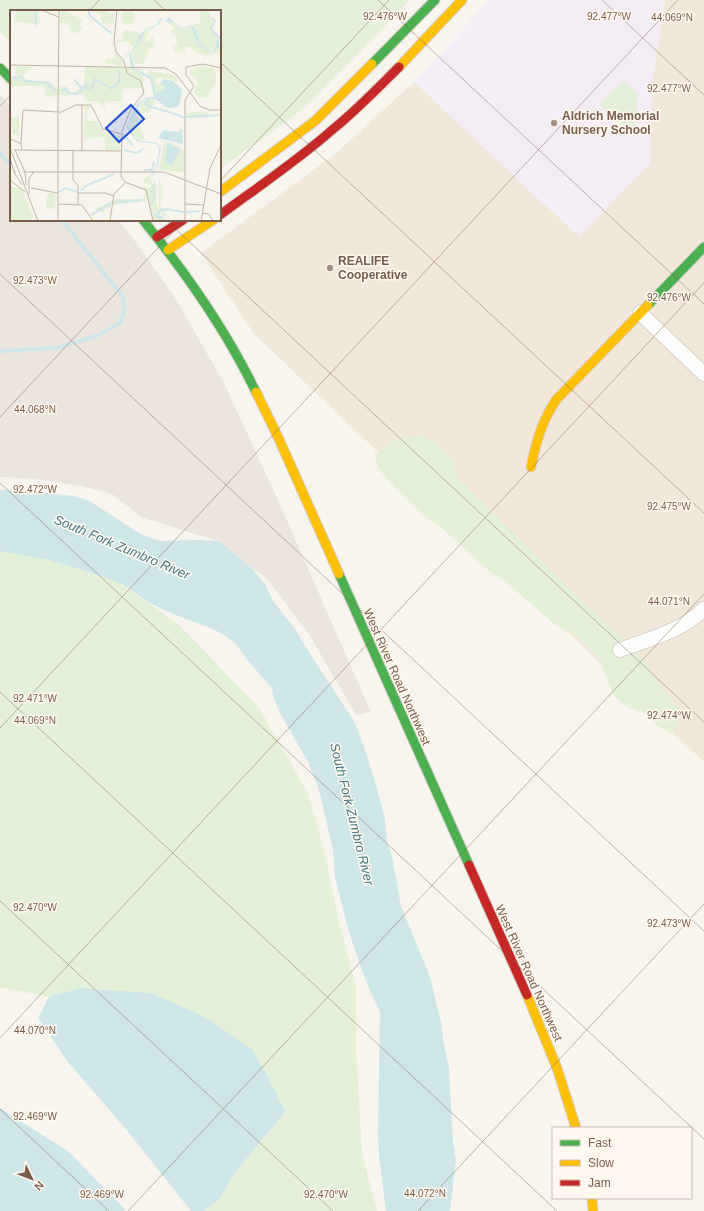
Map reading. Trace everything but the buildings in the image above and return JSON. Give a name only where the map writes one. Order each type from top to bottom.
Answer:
[{"type":"main road","points":[[221,191],[315,121],[435,0]]},
{"type":"main road","points":[[221,214],[315,145],[346,118],[400,66],[462,0]]},
{"type":"main road","points":[[0,68],[10,78]]},
{"type":"main road","name":"West River Road Northwest","points":[[144,221],[168,250],[221,329],[248,375],[278,437],[540,1025],[557,1068],[576,1127]]},
{"type":"main road","points":[[157,237],[181,221]]},
{"type":"main road","points":[[168,250],[212,221]]},
{"type":"main road","points":[[531,467],[538,434],[556,400],[704,247]]},
{"type":"main road","points":[[592,1199],[593,1211]]},
{"type":"street","points":[[640,313],[704,374]]},
{"type":"street","points":[[620,650],[678,628],[704,609]]},
{"type":"shaded area","name":"Aldrich Memorial Nursery School","points":[[490,0],[665,0],[652,82],[650,163],[579,237],[414,82]]},
{"type":"shaded area","points":[[665,0],[704,0],[704,762],[254,334],[201,253],[335,154],[414,82],[580,236],[650,163],[652,82]]},
{"type":"shaded area","points":[[0,95],[10,105],[10,221],[119,221],[132,237],[174,296],[224,383],[277,498],[371,712],[356,715],[310,636],[268,580],[219,541],[143,518],[112,494],[77,485],[34,479],[0,477]]},
{"type":"green space","points":[[0,0],[410,0],[312,101],[221,168],[221,10],[10,10],[10,41],[0,32]]},
{"type":"green space","points":[[624,80],[637,93],[637,132],[632,137],[599,104]]},
{"type":"green space","points":[[423,436],[437,443],[453,460],[457,477],[587,607],[621,636],[645,662],[663,689],[679,709],[679,723],[671,734],[658,726],[645,713],[627,707],[613,695],[599,657],[577,636],[553,623],[509,585],[489,571],[444,530],[425,516],[395,488],[378,468],[375,455],[387,445],[402,438]]},
{"type":"green space","points":[[0,551],[90,562],[178,624],[258,706],[308,793],[324,850],[339,922],[356,986],[356,1046],[362,1154],[377,1211],[204,1211],[219,1200],[234,1174],[285,1112],[274,1088],[252,1049],[80,988],[49,997],[0,987]]},
{"type":"water","name":"South Fork Zumbro River","points":[[0,490],[31,491],[73,496],[88,500],[142,535],[161,541],[219,541],[250,566],[265,584],[273,601],[296,630],[354,721],[364,746],[385,819],[387,842],[392,856],[401,906],[430,977],[441,1022],[449,1068],[453,1142],[456,1160],[450,1211],[386,1211],[379,1156],[378,1133],[380,1012],[371,993],[349,932],[335,877],[333,850],[319,790],[308,762],[281,715],[273,696],[272,688],[247,660],[236,644],[213,629],[151,604],[122,584],[49,560],[0,551]]},
{"type":"water","points":[[80,988],[151,993],[205,1017],[252,1049],[274,1088],[285,1112],[234,1174],[219,1200],[204,1211],[191,1211],[125,1128],[67,1061],[38,1018],[49,997]]},
{"type":"water","points":[[0,1108],[69,1152],[122,1206],[125,1211],[0,1211]]},
{"type":"waterway","points":[[0,153],[10,164]]},
{"type":"waterway","points":[[0,351],[57,348],[99,335],[120,323],[124,312],[123,297],[63,221]]},
{"type":"traffic: fast","points":[[372,64],[435,0]]},
{"type":"traffic: fast","points":[[0,68],[10,78]]},
{"type":"traffic: fast","points":[[144,221],[190,281],[232,346],[256,392]]},
{"type":"traffic: fast","points":[[648,305],[704,247]]},
{"type":"traffic: fast","points":[[339,574],[469,865]]},
{"type":"traffic: slow","points":[[399,67],[462,0]]},
{"type":"traffic: slow","points":[[221,191],[315,121],[372,64]]},
{"type":"traffic: slow","points":[[168,250],[212,221]]},
{"type":"traffic: slow","points":[[531,467],[540,432],[556,400],[648,305]]},
{"type":"traffic: slow","points":[[256,392],[278,437],[339,574]]},
{"type":"traffic: slow","points":[[527,995],[557,1068],[576,1127]]},
{"type":"traffic: slow","points":[[592,1199],[593,1211]]},
{"type":"traffic: jam","points":[[221,214],[291,163],[341,123],[399,67]]},
{"type":"traffic: jam","points":[[157,237],[181,221]]},
{"type":"traffic: jam","points":[[469,865],[527,995]]},
{"type":"place","name":"Aldrich Memorial Nursery School","points":[[554,123]]},
{"type":"place","name":"REALIFE Cooperative","points":[[330,268]]}]
